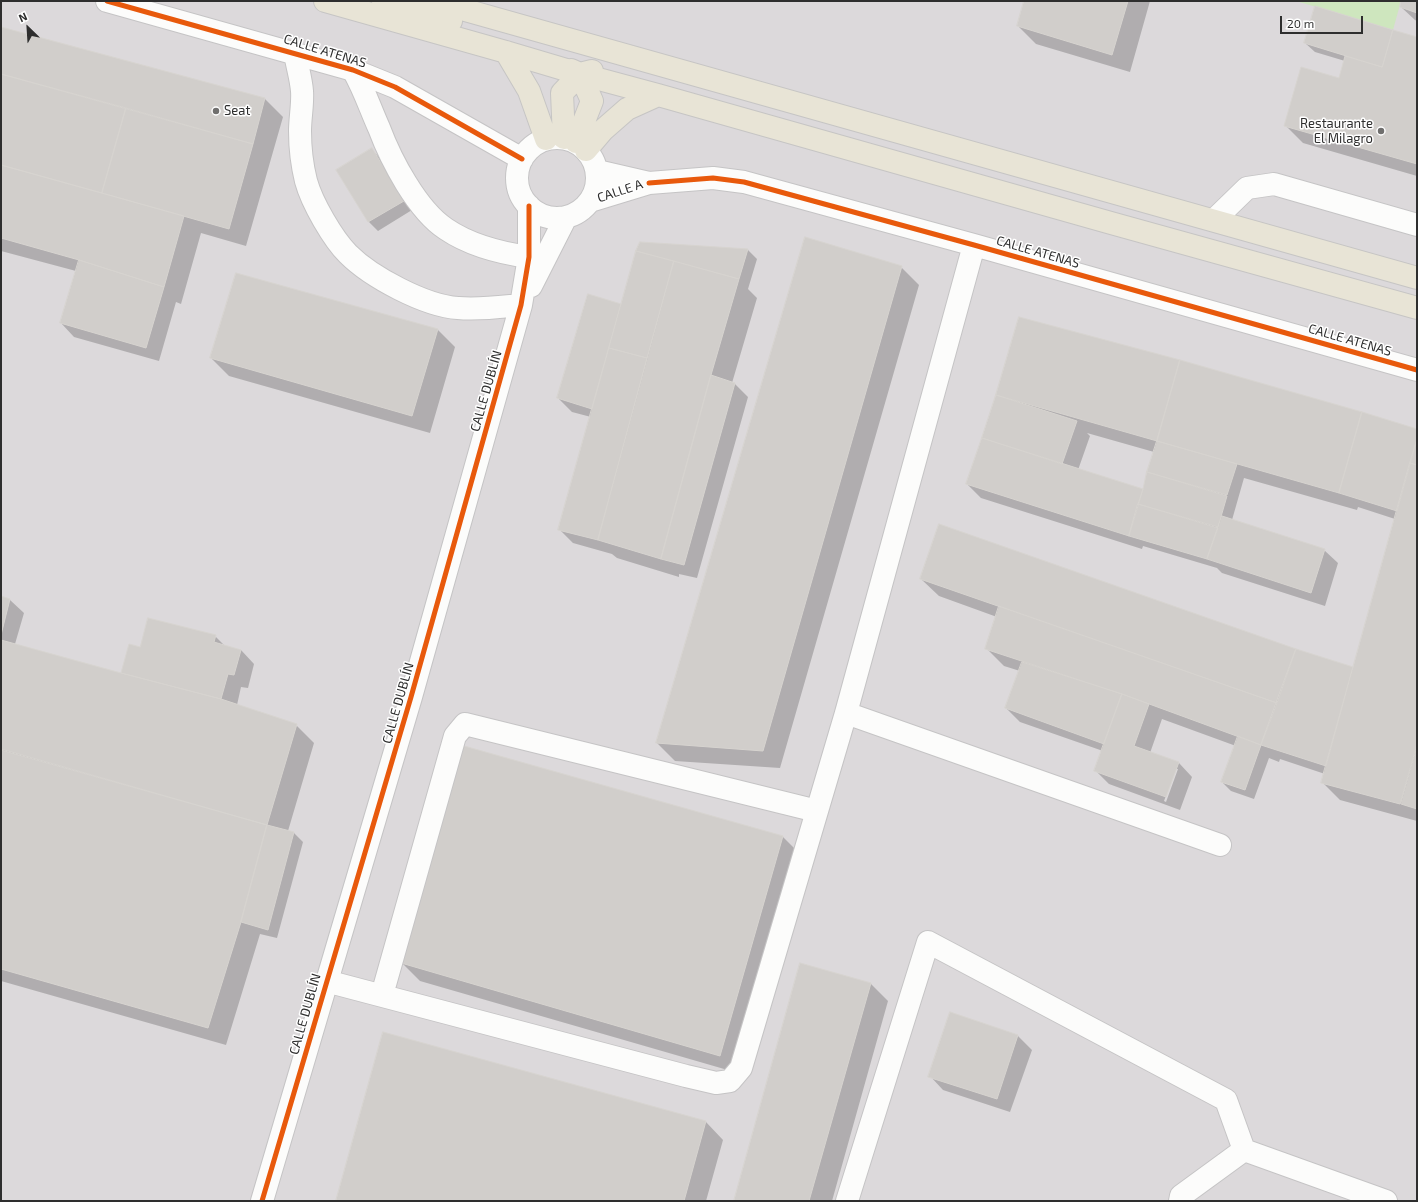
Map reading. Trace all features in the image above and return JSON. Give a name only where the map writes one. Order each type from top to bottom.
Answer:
[{"type":"main road","points":[[325,1],[580,74],[1417,308]]},
{"type":"main road","points":[[383,1],[507,37],[580,74],[592,101],[568,142]]},
{"type":"main road","points":[[432,1],[1417,278]]},
{"type":"main road","points":[[506,52],[529,91],[568,142]]},
{"type":"main road","points":[[580,74],[609,67],[817,124],[975,153]]},
{"type":"main road","points":[[568,142],[603,130],[627,109],[658,95]]},
{"type":"street","name":"CALLE ATENAS","points":[[107,1],[353,70],[395,87],[485,140],[522,159]]},
{"type":"street","points":[[295,53],[303,93],[300,132],[301,152],[307,184],[319,212],[334,239],[349,255],[367,269],[411,295],[435,304],[457,308],[486,308],[521,305]]},
{"type":"street","points":[[353,70],[364,89],[390,155],[425,209],[445,228],[466,240],[490,250],[529,257]]},
{"type":"street","points":[[568,142],[593,159],[597,171],[595,192],[590,201],[579,211],[566,217],[553,217],[540,214],[529,206],[522,196],[518,184],[518,172],[522,159],[528,150],[536,144],[568,142]]},
{"type":"street","name":"CALLE A","points":[[597,171],[649,183]]},
{"type":"street","name":"CALLE ATENAS","points":[[649,183],[713,178],[744,182],[974,245],[1417,370]]},
{"type":"street","name":"CALLE A","points":[[590,201],[649,183]]},
{"type":"street","points":[[1214,220],[1247,188],[1274,184],[1417,225]]},
{"type":"street","name":"CALLE DUBLÍN","points":[[262,1201],[411,697],[521,305],[529,257],[529,206]]},
{"type":"street","name":"CALLE DUBLÍN","points":[[521,305],[566,217]]},
{"type":"street","points":[[326,981],[693,1078],[716,1083],[730,1081],[741,1068],[846,713],[974,245]]},
{"type":"street","points":[[846,713],[1220,845]]},
{"type":"street","points":[[382,995],[454,736],[465,724],[817,811]]},
{"type":"street","points":[[847,1201],[928,942],[1226,1100],[1244,1150]]},
{"type":"street","points":[[1180,1201],[1181,1196],[1244,1150]]},
{"type":"street","points":[[1244,1150],[1386,1201]]},
{"type":"shaded area","points":[[1,1],[1417,1],[1417,1201],[1,1201]]},
{"type":"green space","points":[[1296,1],[1401,1],[1393,30]]},
{"type":"building","points":[[1024,1],[1128,1],[1112,55],[1017,26]]},
{"type":"building","points":[[1401,1],[1417,1],[1417,13],[1400,7]]},
{"type":"building","points":[[1315,6],[1393,30],[1382,67],[1304,43]]},
{"type":"building","points":[[1,27],[265,98],[253,144],[1,74]]},
{"type":"building","points":[[1393,30],[1417,37],[1417,164],[1284,126],[1301,67],[1339,78],[1345,56],[1382,67]]},
{"type":"building","points":[[1,74],[126,108],[102,193],[1,165]]},
{"type":"building","points":[[126,108],[253,144],[229,229],[102,193]]},
{"type":"building","points":[[372,148],[404,201],[368,222],[336,170]]},
{"type":"building","points":[[1,165],[184,216],[164,287],[79,260],[1,238]]},
{"type":"building","points":[[805,237],[902,266],[763,751],[656,743]]},
{"type":"building","points":[[640,242],[748,249],[739,279],[636,251]]},
{"type":"building","points":[[636,251],[674,261],[647,358],[609,348]]},
{"type":"building","points":[[79,260],[164,287],[146,348],[60,323]]},
{"type":"building","points":[[674,261],[739,279],[711,375],[661,559],[598,540]]},
{"type":"building","points":[[236,273],[438,329],[412,416],[210,358]]},
{"type":"building","points":[[588,294],[621,304],[592,409],[557,398]]},
{"type":"building","points":[[1019,317],[1180,360],[1157,441],[996,395]]},
{"type":"building","points":[[609,348],[647,358],[598,540],[558,530]]},
{"type":"building","points":[[1180,360],[1362,412],[1339,493],[1157,441]]},
{"type":"building","points":[[711,375],[735,383],[684,565],[661,559]]},
{"type":"building","points":[[996,395],[1077,421],[1062,464],[982,438]]},
{"type":"building","points":[[1362,412],[1417,429],[1417,439],[1397,511],[1339,493]]},
{"type":"building","points":[[982,438],[1143,489],[1129,536],[966,484]]},
{"type":"building","points":[[1417,439],[1417,465],[1410,463]]},
{"type":"building","points":[[1157,441],[1237,464],[1227,495],[1147,472]]},
{"type":"building","points":[[1410,463],[1417,465],[1417,744],[1400,804],[1321,783]]},
{"type":"building","points":[[1147,472],[1227,496],[1218,527],[1138,504]]},
{"type":"building","points":[[1138,504],[1218,528],[1207,559],[1129,536]]},
{"type":"building","points":[[1222,516],[1325,549],[1311,593],[1207,559]]},
{"type":"building","points":[[939,524],[1296,649],[1277,703],[920,579]]},
{"type":"building","points":[[1,596],[10,599],[1,635]]},
{"type":"building","points":[[999,606],[1277,703],[1261,745],[1122,694],[985,649]]},
{"type":"building","points":[[148,618],[216,635],[214,642],[241,650],[234,675],[228,674],[221,699],[121,673],[129,644],[140,647]]},
{"type":"building","points":[[1,640],[221,699],[297,724],[267,825],[1,750]]},
{"type":"building","points":[[1296,649],[1353,667],[1326,766],[1261,745]]},
{"type":"building","points":[[1022,662],[1122,694],[1104,744],[1005,708]]},
{"type":"building","points":[[1122,694],[1149,704],[1134,746],[1179,762],[1166,797],[1094,771]]},
{"type":"building","points":[[1238,736],[1261,745],[1245,790],[1221,782]]},
{"type":"building","points":[[464,746],[783,836],[720,1056],[401,963]]},
{"type":"building","points":[[1417,747],[1417,809],[1401,804]]},
{"type":"building","points":[[1,749],[267,825],[241,922],[208,1028],[1,969]]},
{"type":"building","points":[[267,825],[294,832],[268,930],[241,922]]},
{"type":"building","points":[[800,963],[871,983],[809,1201],[734,1201]]},
{"type":"building","points":[[950,1012],[1018,1035],[997,1099],[928,1077]]},
{"type":"building","points":[[383,1032],[706,1121],[684,1201],[336,1201]]},
{"type":"cycle path","points":[[107,1],[353,70],[395,87],[522,159]]},
{"type":"cycle path","points":[[649,183],[713,178],[744,182],[974,245],[1417,370]]},
{"type":"cycle path","points":[[262,1201],[411,697],[521,305],[529,257],[529,206]]},
{"type":"place","name":"Seat","points":[[216,111]]},
{"type":"place","name":"Restaurante El Milagro","points":[[1381,131]]}]
